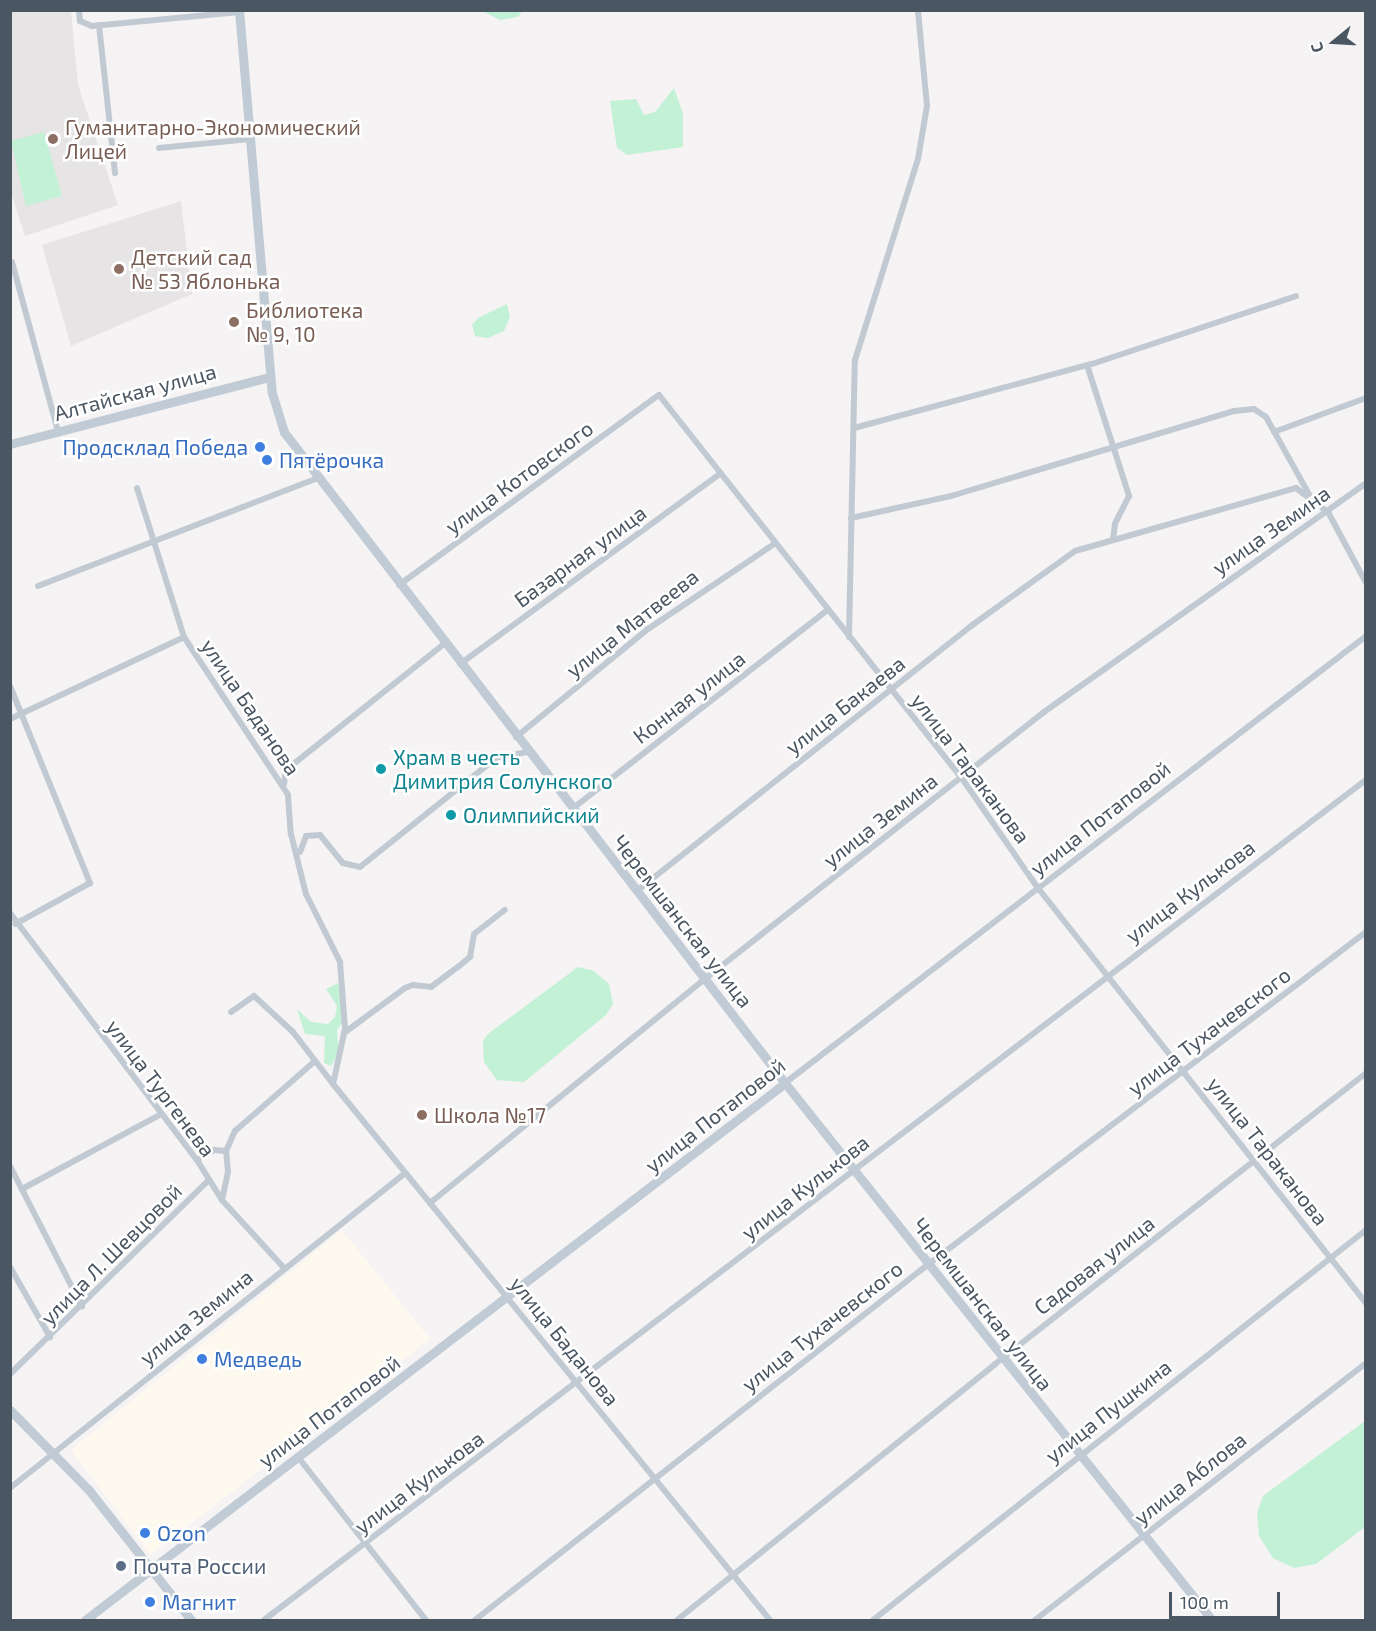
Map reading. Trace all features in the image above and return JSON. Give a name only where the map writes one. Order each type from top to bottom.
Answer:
[{"type":"main road","name":"Черемшанская улица","points":[[239,11],[270,377],[279,423],[318,478],[527,752],[638,890],[785,1083],[1002,1358],[1212,1620]]},
{"type":"main road","name":"Алтайская улица","points":[[10,444],[270,377]]},
{"type":"main road","name":"улица Потаповой","points":[[85,1620],[785,1083]]},
{"type":"main road","points":[[10,1410],[56,1453],[191,1620]]},
{"type":"street","points":[[79,10],[80,21],[85,25],[239,11]]},
{"type":"street","points":[[849,637],[855,360],[918,159],[927,106],[918,10]]},
{"type":"street","points":[[99,25],[115,172]]},
{"type":"street","points":[[159,148],[250,139]]},
{"type":"street","points":[[12,262],[58,431]]},
{"type":"street","points":[[854,428],[1087,365],[1296,296]]},
{"type":"street","points":[[1087,365],[1129,496],[1115,524],[1113,540],[1296,488],[1328,512],[1365,583]]},
{"type":"street","name":"улица Тараканова","points":[[659,395],[826,610],[961,777],[1038,888],[1109,973],[1365,1303]]},
{"type":"street","name":"улица Котовского","points":[[399,585],[659,395]]},
{"type":"street","points":[[1274,432],[1365,399]]},
{"type":"street","points":[[851,518],[951,496],[1234,411],[1254,409],[1266,417],[1312,499]]},
{"type":"street","name":"Базарная улица","points":[[460,664],[720,474]]},
{"type":"street","points":[[38,586],[153,539],[318,478]]},
{"type":"street","name":"улица Земина","points":[[430,1203],[706,978],[961,777],[1138,643],[1328,512],[1365,483]]},
{"type":"street","name":"улица Баданова","points":[[137,488],[184,637],[284,784],[291,834],[300,862],[306,894],[340,963],[345,997],[344,1033],[333,1084]]},
{"type":"street","name":"улица Бакаева","points":[[638,890],[891,689],[1075,551],[1113,540]]},
{"type":"street","name":"улица Матвеева","points":[[516,736],[648,629],[774,543]]},
{"type":"street","name":"Конная улица","points":[[572,809],[826,610]]},
{"type":"street","name":"улица Потаповой","points":[[785,1083],[1365,636]]},
{"type":"street","points":[[10,719],[184,637]]},
{"type":"street","points":[[284,784],[286,770],[444,644]]},
{"type":"street","points":[[10,686],[90,883],[15,924]]},
{"type":"street","points":[[300,862],[303,840],[306,836],[320,835],[343,863],[360,867],[496,758],[527,752]]},
{"type":"street","name":"улица Кулькова","points":[[264,1620],[577,1384],[1109,973],[1365,780]]},
{"type":"street","points":[[344,1033],[405,988],[413,985],[431,987],[458,967],[470,957],[474,933],[505,910]]},
{"type":"street","name":"улица Тургенева","points":[[10,913],[15,924],[197,1160],[208,1181],[222,1200],[284,1268]]},
{"type":"street","name":"улица Тухачевского","points":[[475,1620],[655,1476],[929,1264],[1365,932]]},
{"type":"street","name":"улица Баданова","points":[[231,1012],[254,996],[280,1018],[404,1174],[655,1476],[770,1620]]},
{"type":"street","points":[[222,1200],[228,1172],[226,1151],[235,1131],[315,1061]]},
{"type":"street","name":"Садовая улица","points":[[677,1620],[1002,1358],[1365,1073]]},
{"type":"street","points":[[22,1189],[161,1114]]},
{"type":"street","points":[[197,1160],[214,1150],[226,1151]]},
{"type":"street","points":[[10,1166],[82,1307]]},
{"type":"street","name":"улица Земина","points":[[10,1488],[404,1174]]},
{"type":"street","name":"улица Л. Шевцовой","points":[[10,1374],[82,1307],[208,1181]]},
{"type":"street","name":"улица Пушкина","points":[[873,1620],[1365,1230]]},
{"type":"street","points":[[10,1268],[50,1337]]},
{"type":"street","name":"улица Аблова","points":[[1035,1620],[1365,1362]]},
{"type":"street","points":[[298,1457],[426,1620]]},
{"type":"shaded area","name":"Гуманитарно-Экономический Лицей","points":[[10,11],[71,11],[78,85],[118,205],[25,236],[11,193]]},
{"type":"shaded area","name":"Детский сад № 53 Яблонька","points":[[181,201],[192,294],[71,346],[42,245]]},
{"type":"shaded area","points":[[342,1230],[430,1339],[150,1555],[71,1450]]},
{"type":"green space","points":[[522,10],[518,17],[500,20],[482,11]]},
{"type":"green space","points":[[674,88],[683,113],[683,147],[627,155],[617,148],[610,101],[636,99],[644,115],[655,112]]},
{"type":"green space","points":[[44,132],[62,196],[26,206],[11,141]]},
{"type":"green space","points":[[507,304],[510,317],[504,331],[488,338],[475,336],[472,325],[478,318]]},
{"type":"green space","points":[[578,967],[594,971],[609,984],[613,1004],[606,1015],[524,1082],[497,1080],[484,1062],[483,1041],[488,1034]]},
{"type":"green space","points":[[338,983],[343,994],[342,1023],[337,1030],[339,1052],[331,1066],[324,1063],[325,1036],[305,1034],[297,1009],[311,1022],[328,1024],[335,1017],[337,1006],[326,989]]},
{"type":"green space","points":[[1365,1421],[1365,1527],[1316,1564],[1294,1568],[1273,1558],[1259,1536],[1257,1513],[1263,1496]]},
{"type":"place","name":"Гуманитарно-Экономический Лицей","points":[[53,139]]},
{"type":"place","name":"Детский сад № 53 Яблонька","points":[[119,269]]},
{"type":"place","name":"Библиотека № 9, 10","points":[[234,322]]},
{"type":"place","name":"Продсклад Победа","points":[[260,447]]},
{"type":"place","name":"Пятёрочка","points":[[267,460]]},
{"type":"place","name":"Храм в честь Димитрия Солунского","points":[[381,769]]},
{"type":"place","name":"Олимпийский","points":[[451,815]]},
{"type":"place","name":"Школа №17","points":[[422,1115]]},
{"type":"place","name":"Медведь","points":[[202,1359]]},
{"type":"place","name":"Ozon","points":[[145,1533]]},
{"type":"place","name":"Почта России","points":[[121,1566]]},
{"type":"place","name":"Магнит","points":[[150,1602]]}]
